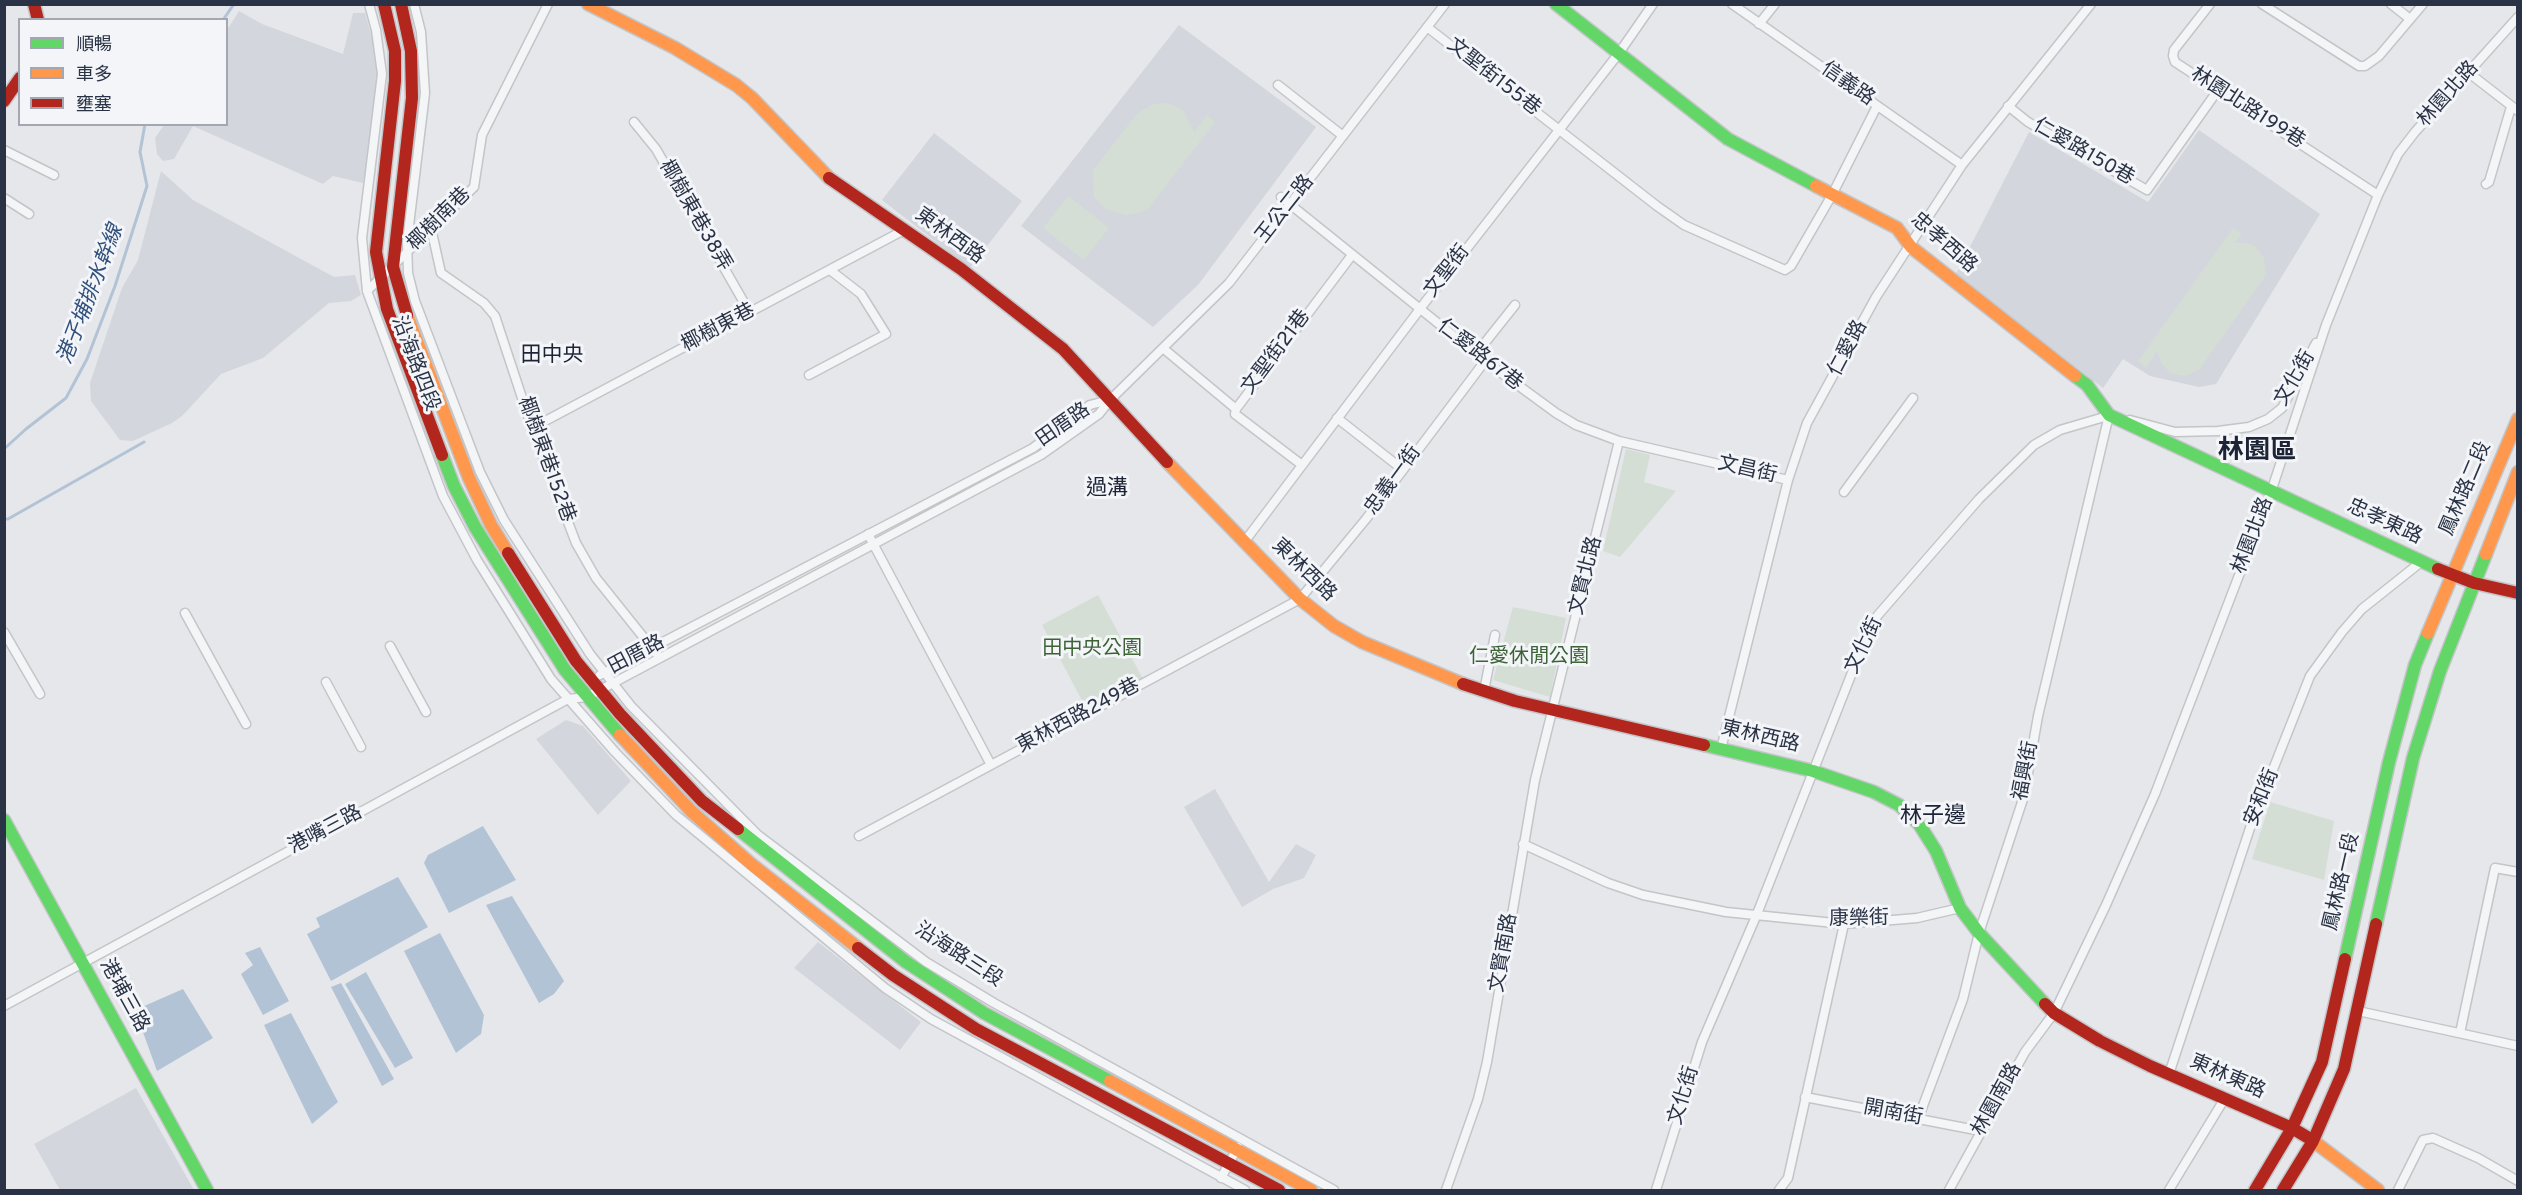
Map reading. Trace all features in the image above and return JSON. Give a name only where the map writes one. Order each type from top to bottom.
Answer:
[{"type":"main road","name":"沿海路四段","points":[[384,4],[395,51],[395,81],[376,252],[387,309],[454,486],[475,527],[565,669],[583,692]]},
{"type":"main road","name":"沿海路四段","points":[[401,4],[411,51],[412,98],[393,267],[434,387],[469,478],[491,525],[576,661],[600,690]]},
{"type":"main road","name":"東林西路","points":[[588,4],[675,48],[736,85],[760,106],[830,179],[906,229],[1063,349],[1300,599],[1334,626],[1362,642],[1441,676],[1484,690],[1554,712],[1813,771],[1874,792],[1899,805],[1919,824],[1936,851],[1960,908],[2054,1013]]},
{"type":"main road","name":"忠孝西路","points":[[1556,4],[1728,139],[1896,228],[1911,247],[2087,385],[2109,415],[2271,492]]},
{"type":"main road","points":[[4,101],[18,81]]},
{"type":"main road","points":[[374,149],[387,152]]},
{"type":"main road","name":"鳳林路二段","points":[[2453,574],[2517,419]]},
{"type":"main road","name":"鳳林路二段","points":[[2474,583],[2517,472]]},
{"type":"main road","name":"忠孝東路","points":[[2271,492],[2421,562],[2474,583],[2517,593]]},
{"type":"main road","name":"鳳林路一段","points":[[2255,1191],[2292,1128],[2322,1062],[2401,712],[2415,665],[2453,574]]},
{"type":"main road","points":[[2283,1191],[2313,1141],[2344,1069],[2413,758],[2440,671],[2474,583]]},
{"type":"main road","name":"沿海路三段","points":[[600,690],[702,801],[920,964],[973,998],[1239,1145],[1311,1191]]},
{"type":"main road","points":[[583,692],[692,812],[747,868],[797,899],[907,985],[976,1029],[1279,1191]]},
{"type":"main road","name":"港埔三路","points":[[4,820],[207,1191]]},
{"type":"main road","points":[[788,909],[797,899]]},
{"type":"main road","name":"東林東路","points":[[2054,1013],[2100,1041],[2292,1128],[2313,1141],[2378,1191]]},
{"type":"main road","points":[[970,1041],[976,1029]]},
{"type":"street","name":"沿海路四段","points":[[369,4],[376,30],[382,74],[362,238],[367,291],[429,459],[458,527],[551,679],[568,699]]},
{"type":"street","name":"沿海路四段","points":[[414,4],[421,32],[425,93],[407,253],[408,273],[415,301],[480,472],[504,520],[604,673],[613,683]]},
{"type":"street","name":"椰樹南巷","points":[[367,291],[474,187],[482,135],[548,4]]},
{"type":"street","name":"王公二路","points":[[1110,400],[1229,283],[1445,4]]},
{"type":"street","name":"文聖街","points":[[1245,541],[1420,309],[1619,53],[1653,4]]},
{"type":"street","name":"信義路","points":[[1732,4],[1962,165]]},
{"type":"street","points":[[1759,24],[1775,4]]},
{"type":"street","name":"仁愛路","points":[[1721,749],[1788,480],[1807,423],[1876,297],[1911,247],[1962,165],[2091,4]]},
{"type":"street","name":"林園北路199巷","points":[[2210,4],[2173,56],[2175,62],[2378,195]]},
{"type":"street","points":[[2262,4],[2359,66],[2365,66],[2379,56],[2423,4]]},
{"type":"street","points":[[2391,4],[2410,20]]},
{"type":"street","name":"林園北路","points":[[2054,1013],[2155,795],[2271,492],[2326,325],[2378,195],[2398,154],[2415,132],[2517,17]]},
{"type":"street","name":"文聖街155巷","points":[[1427,27],[1684,225],[1785,270],[1791,266],[1832,195]]},
{"type":"street","points":[[2469,73],[2514,109],[2489,182],[2486,184]]},
{"type":"street","points":[[1278,85],[1342,136]]},
{"type":"street","name":"仁愛路150巷","points":[[2008,106],[2038,128],[2148,189],[2218,90]]},
{"type":"street","points":[[1832,195],[1877,106]]},
{"type":"street","name":"椰樹東巷38弄","points":[[634,122],[656,149],[750,313]]},
{"type":"street","points":[[4,150],[54,175]]},
{"type":"street","name":"仁愛路67巷","points":[[1281,197],[1476,354],[1556,414],[1576,425],[1620,441],[1705,462]]},
{"type":"street","points":[[4,198],[29,214]]},
{"type":"street","name":"椰樹東巷152巷","points":[[431,228],[441,273],[484,303],[495,316],[532,428],[576,543],[596,578],[660,658]]},
{"type":"street","name":"椰樹東巷","points":[[532,428],[906,229]]},
{"type":"street","name":"文聖街21巷","points":[[1302,465],[1234,414],[1352,255]]},
{"type":"street","points":[[809,375],[886,334],[861,294],[830,270]]},
{"type":"street","points":[[1476,354],[1515,305]]},
{"type":"street","name":"文化街","points":[[1656,1191],[1701,1042],[1757,914],[1868,632],[1878,615],[1979,499],[2034,445],[2060,430],[2109,415],[2175,432],[2218,431],[2249,427],[2268,419],[2282,408],[2326,325]]},
{"type":"street","points":[[1164,349],[1236,409]]},
{"type":"street","name":"忠義一街","points":[[1300,599],[1366,519],[1485,361]]},
{"type":"street","points":[[1844,492],[1913,398]]},
{"type":"street","name":"田厝路","points":[[583,692],[592,680],[604,673],[1033,448],[1090,405],[1110,400]]},
{"type":"street","name":"田厝路","points":[[568,699],[583,692],[600,690],[1041,455],[1099,414],[1110,400]]},
{"type":"street","name":"福興街","points":[[1918,1119],[1963,999],[1980,933],[2024,796],[2038,716],[2109,415]]},
{"type":"street","points":[[1337,418],[1402,469]]},
{"type":"street","name":"文賢北路","points":[[1554,712],[1620,441]]},
{"type":"street","name":"文昌街","points":[[1705,462],[1788,480]]},
{"type":"street","points":[[2503,506],[2517,499]]},
{"type":"street","points":[[868,534],[990,763]]},
{"type":"street","name":"安和街","points":[[2169,1074],[2251,825],[2310,676],[2362,609],[2421,562]]},
{"type":"street","name":"東林西路249巷","points":[[859,836],[990,763],[1300,599]]},
{"type":"street","points":[[185,613],[246,724]]},
{"type":"street","points":[[4,632],[40,694]]},
{"type":"street","points":[[1484,690],[1495,635]]},
{"type":"street","points":[[390,646],[426,712]]},
{"type":"street","points":[[327,682],[361,747]]},
{"type":"street","name":"沿海路三段","points":[[613,683],[631,706],[758,835],[920,964]]},
{"type":"street","points":[[568,699],[676,815],[747,868],[788,909],[898,997],[970,1041],[1245,1191]]},
{"type":"street","name":"港嘴三路","points":[[4,1006],[568,699]]},
{"type":"street","name":"文賢南路","points":[[1446,1191],[1478,1099],[1487,1062],[1535,780],[1554,712]]},
{"type":"street","name":"康樂街","points":[[1523,844],[1608,883],[1643,895],[1726,912],[1844,924],[1917,918],[1960,908]]},
{"type":"street","points":[[2460,1033],[2495,868],[2517,872]]},
{"type":"street","points":[[1779,1191],[1788,1178],[1844,924]]},
{"type":"street","points":[[898,997],[920,964]]},
{"type":"street","points":[[2358,1011],[2517,1046]]},
{"type":"street","name":"林園南路","points":[[1949,1191],[2025,1052],[2054,1013]]},
{"type":"street","name":"開南街","points":[[1805,1097],[1981,1131]]},
{"type":"street","points":[[2169,1191],[2225,1098]]},
{"type":"street","points":[[2398,1191],[2423,1140],[2433,1138],[2478,1158],[2517,1181]]},
{"type":"street","points":[[1221,1178],[1239,1145]]},
{"type":"street","name":"沿海路三段","points":[[1239,1145],[1334,1191]]},
{"type":"shaded area","points":[[239,11],[262,24],[343,54],[353,13],[365,13],[378,59],[375,121],[363,183],[333,176],[323,184],[193,126],[228,126],[228,28]]},
{"type":"shaded area","points":[[1179,25],[1316,127],[1198,285],[1153,327],[1021,226]]},
{"type":"shaded area","points":[[163,126],[193,126],[174,159],[163,161],[157,154],[155,138]]},
{"type":"shaded area","points":[[2199,130],[2320,214],[2216,384],[2199,387],[2150,376],[2123,359],[2103,388],[1956,274],[2029,132],[2148,202]]},
{"type":"shaded area","points":[[934,133],[1022,201],[970,268],[882,200]]},
{"type":"shaded area","points":[[161,171],[193,200],[334,277],[355,275],[361,295],[351,301],[329,303],[263,358],[221,374],[182,416],[172,423],[133,441],[120,440],[91,401],[90,383],[122,288],[138,260]]},
{"type":"shaded area","points":[[566,720],[583,726],[631,781],[598,815],[536,739]]},
{"type":"shaded area","points":[[1215,789],[1269,882],[1296,844],[1316,855],[1304,878],[1273,889],[1242,907],[1184,807]]},
{"type":"shaded area","points":[[818,942],[921,1022],[900,1050],[794,968]]},
{"type":"shaded area","points":[[136,1088],[194,1190],[60,1190],[34,1144]]},
{"type":"green space","points":[[1168,103],[1183,110],[1194,132],[1207,115],[1215,122],[1149,208],[1126,215],[1105,209],[1094,197],[1093,170],[1137,114],[1153,104]]},
{"type":"green space","points":[[1068,196],[1109,228],[1084,260],[1043,228]]},
{"type":"green space","points":[[2233,228],[2242,234],[2235,243],[2255,246],[2264,258],[2266,275],[2199,370],[2185,376],[2170,373],[2162,364],[2157,351],[2146,368],[2138,361]]},
{"type":"green space","points":[[1626,449],[1650,455],[1644,482],[1676,491],[1620,557],[1603,551]]},
{"type":"green space","name":"田中央公園","points":[[1098,595],[1143,679],[1086,708],[1042,625]]},
{"type":"green space","name":"仁愛休閒公園","points":[[1513,607],[1566,618],[1550,697],[1493,680]]},
{"type":"green space","points":[[2270,802],[2334,821],[2324,880],[2252,859]]},
{"type":"water","points":[[483,826],[516,880],[449,913],[424,863],[428,855]]},
{"type":"water","points":[[398,877],[428,927],[331,981],[307,934],[320,927],[316,918]]},
{"type":"water","points":[[512,896],[564,981],[554,994],[539,1003],[486,905]]},
{"type":"water","points":[[440,933],[484,1015],[481,1034],[456,1053],[404,951]]},
{"type":"water","points":[[260,947],[289,1001],[263,1015],[241,974],[253,965],[245,953]]},
{"type":"water","points":[[366,972],[413,1058],[395,1068],[345,984]]},
{"type":"water","points":[[341,983],[394,1079],[382,1086],[331,987]]},
{"type":"water","points":[[183,989],[213,1038],[157,1071],[135,1010]]},
{"type":"water","points":[[291,1013],[338,1102],[312,1124],[264,1025]]},
{"type":"waterway","name":"港子埔排水幹線","points":[[224,18],[234,4]]},
{"type":"waterway","name":"港子埔排水幹線","points":[[4,449],[66,398],[87,359],[115,286],[147,186],[140,152],[145,126]]},
{"type":"waterway","points":[[4,519],[8,519],[144,442]]},
{"type":"traffic: fast","points":[[1556,4],[1728,139],[1816,186]]},
{"type":"traffic: fast","points":[[2075,376],[2087,385],[2109,415],[2438,569]]},
{"type":"traffic: fast","points":[[442,455],[454,486],[475,527],[565,670],[620,735]]},
{"type":"traffic: fast","points":[[2376,924],[2413,758],[2440,671],[2486,554]]},
{"type":"traffic: fast","points":[[2345,959],[2389,762],[2415,665],[2428,633]]},
{"type":"traffic: fast","points":[[1704,745],[1813,771],[1874,792],[1899,805],[1919,824],[1936,851],[1960,908],[1979,933],[2045,1004]]},
{"type":"traffic: fast","points":[[4,820],[207,1190]]},
{"type":"traffic: fast","points":[[738,829],[906,962],[984,1013],[1110,1081]]},
{"type":"traffic: slow","points":[[588,4],[675,48],[736,85],[752,98],[829,178]]},
{"type":"traffic: slow","points":[[1816,186],[1897,228],[1911,247],[2075,376]]},
{"type":"traffic: slow","points":[[407,315],[469,478],[491,525],[508,553]]},
{"type":"traffic: slow","points":[[2428,633],[2518,419]]},
{"type":"traffic: slow","points":[[1167,462],[1300,599],[1334,626],[1362,642],[1463,684]]},
{"type":"traffic: slow","points":[[2486,554],[2518,472]]},
{"type":"traffic: slow","points":[[620,735],[692,812],[751,864],[858,948]]},
{"type":"traffic: slow","points":[[1110,1081],[1311,1190]]},
{"type":"traffic: slow","points":[[2312,1140],[2378,1190]]},
{"type":"traffic: jam","points":[[34,4],[38,18]]},
{"type":"traffic: jam","points":[[384,4],[395,51],[395,81],[376,252],[387,309],[442,455]]},
{"type":"traffic: jam","points":[[401,4],[411,51],[412,98],[393,267],[407,315]]},
{"type":"traffic: jam","points":[[4,101],[18,81]]},
{"type":"traffic: jam","points":[[829,178],[961,269],[1063,349],[1167,462]]},
{"type":"traffic: jam","points":[[508,553],[576,661],[620,714],[702,801],[738,829]]},
{"type":"traffic: jam","points":[[2438,569],[2474,583],[2518,593]]},
{"type":"traffic: jam","points":[[1463,684],[1515,701],[1704,745]]},
{"type":"traffic: jam","points":[[2283,1190],[2313,1141],[2344,1069],[2376,924]]},
{"type":"traffic: jam","points":[[858,948],[893,975],[976,1029],[1279,1190]]},
{"type":"traffic: jam","points":[[2255,1190],[2292,1128],[2322,1062],[2345,959]]},
{"type":"traffic: jam","points":[[2045,1004],[2054,1013],[2100,1041],[2150,1066],[2292,1128],[2312,1140]]},
{"type":"district","name":"田中央","points":[[552,357]]},
{"type":"district","name":"林園區","points":[[2257,453]]},
{"type":"district","name":"過溝","points":[[1107,490]]},
{"type":"district","name":"林子邊","points":[[1933,818]]}]
